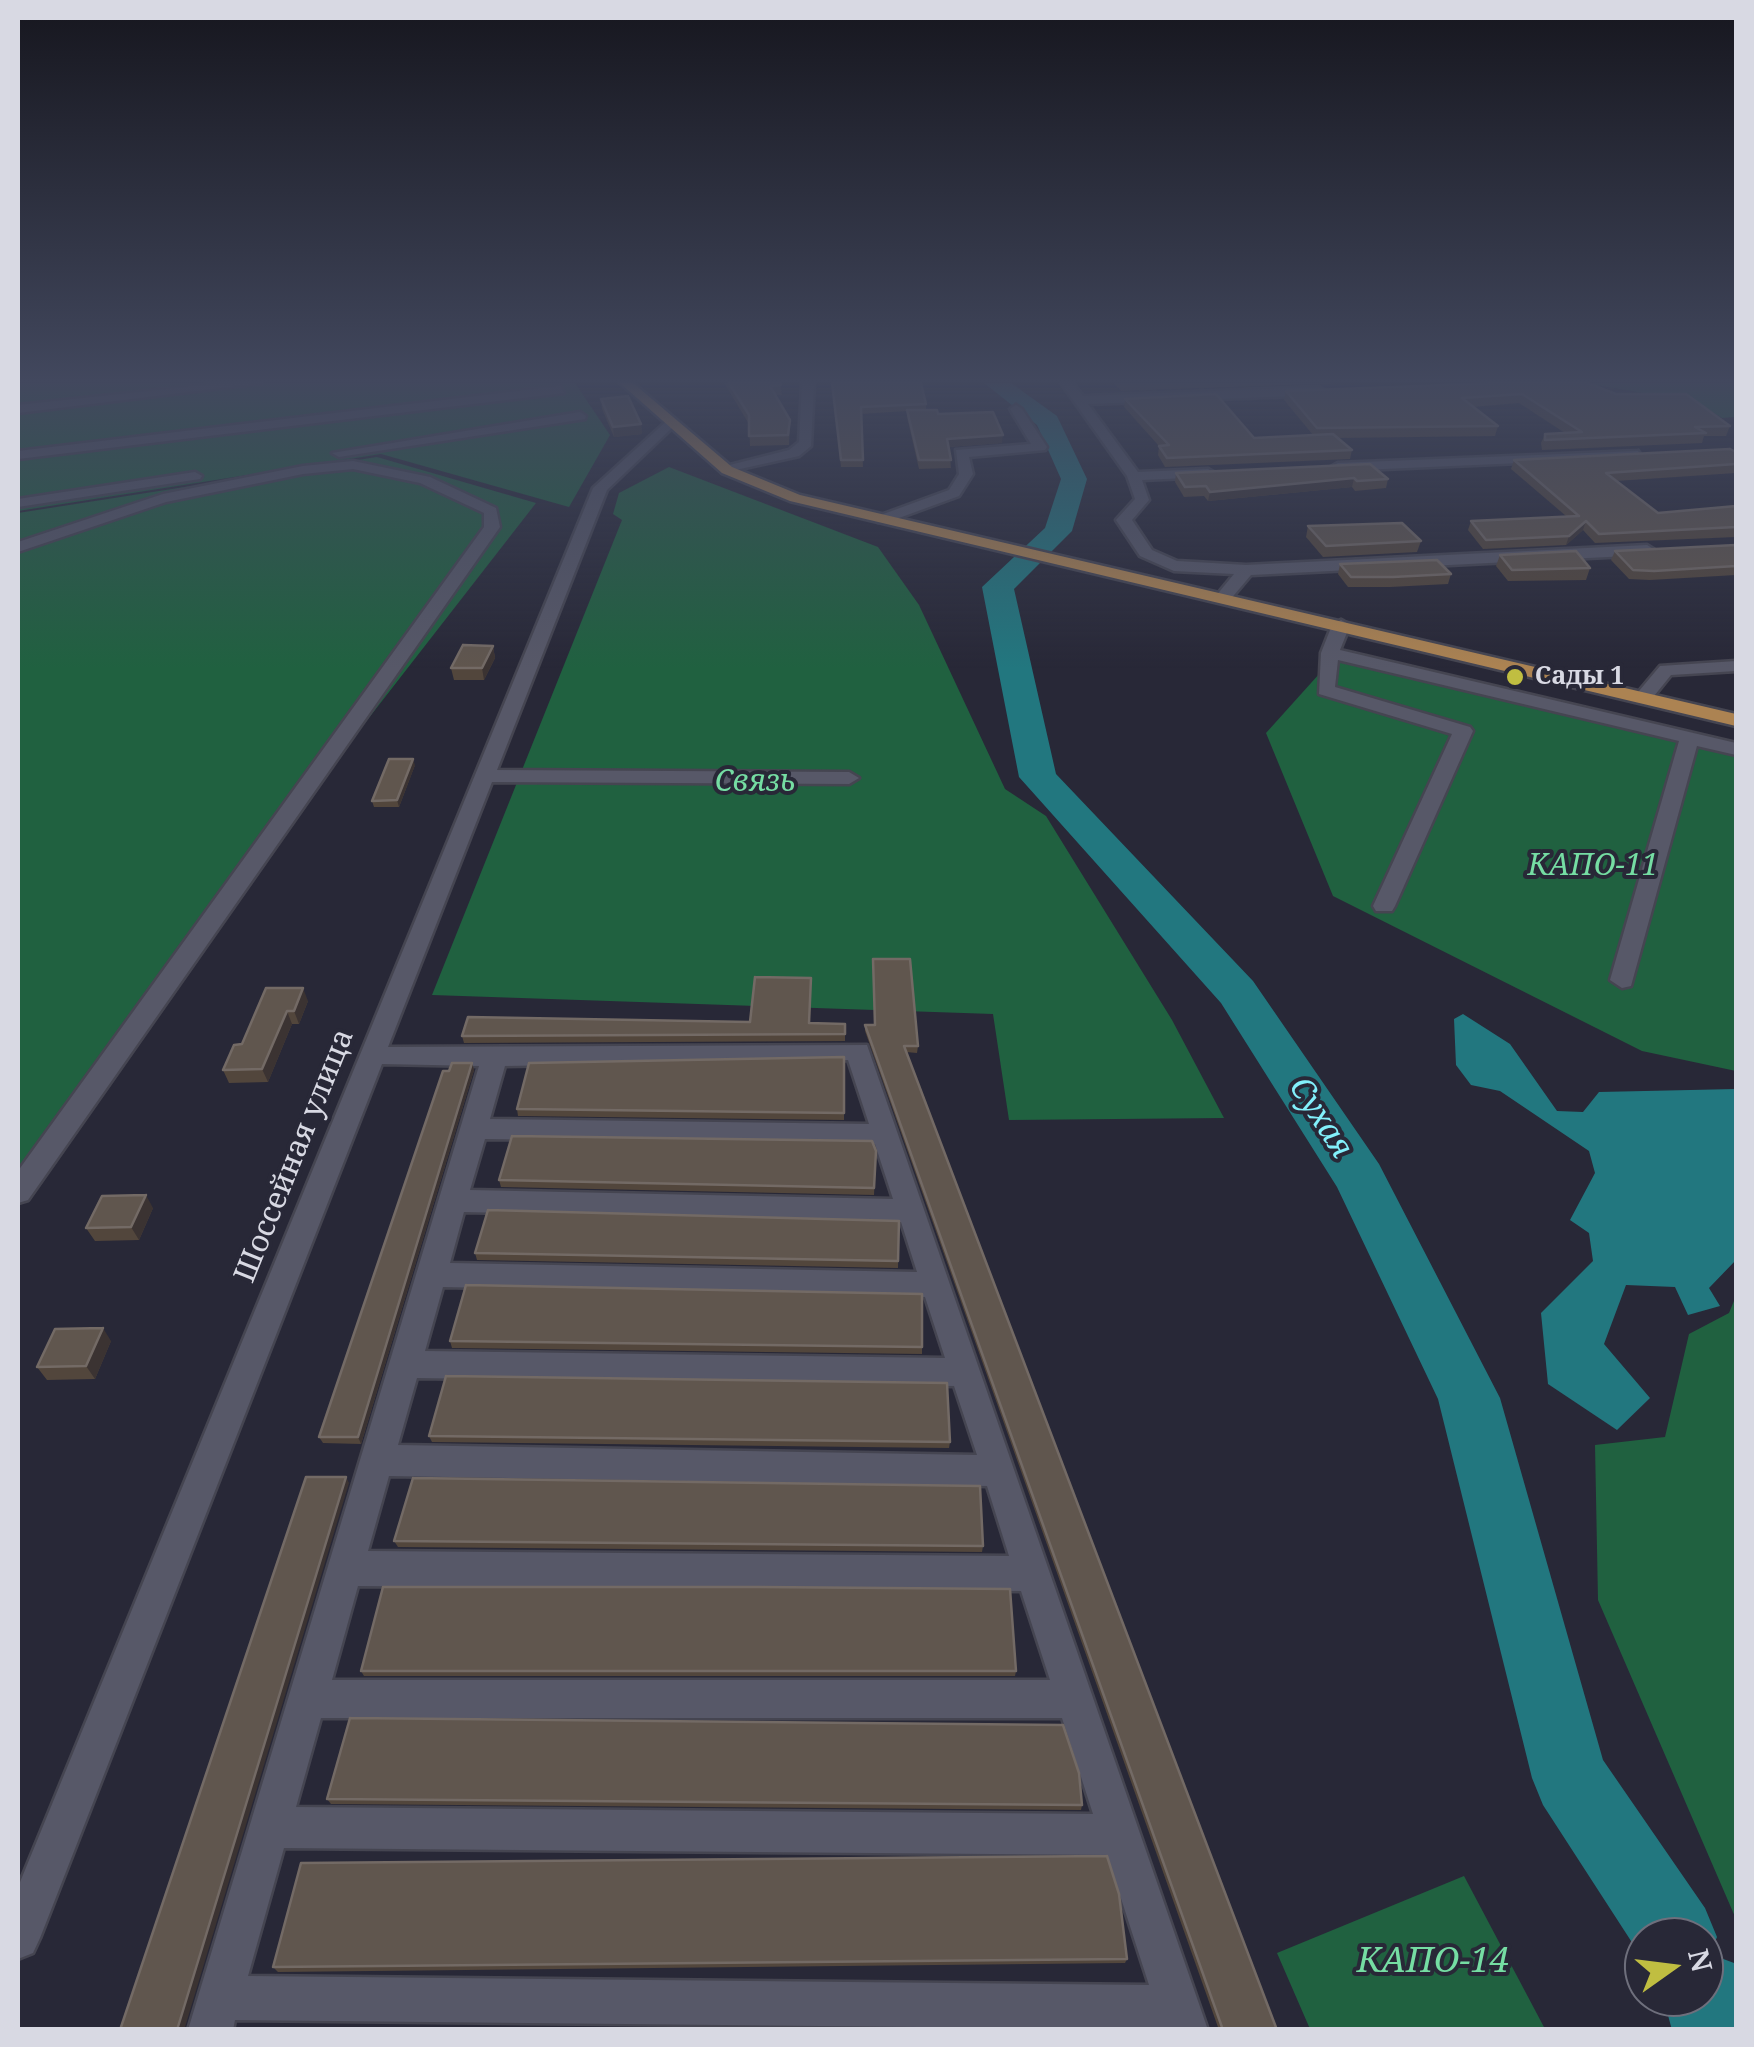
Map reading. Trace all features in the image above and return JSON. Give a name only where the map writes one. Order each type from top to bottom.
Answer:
[{"type":"main road","points":[[748,479],[795,498],[1736,720]]},
{"type":"street","points":[[18,503],[176,479]]},
{"type":"street","points":[[18,546],[164,498],[261,479]]},
{"type":"street","points":[[18,1192],[428,622],[492,527],[491,511],[419,479]]},
{"type":"street","name":"Шоссейная улица","points":[[18,1938],[482,776],[600,488],[610,479]]},
{"type":"street","points":[[883,519],[954,493],[963,479]]},
{"type":"street","points":[[1135,479],[1142,500],[1124,520],[1146,553],[1174,566],[1246,570],[1658,549]]},
{"type":"street","points":[[1222,597],[1246,570]]},
{"type":"street","points":[[1342,625],[1330,653],[1326,690],[1463,731],[1384,906]]},
{"type":"street","points":[[1330,653],[1736,749]]},
{"type":"street","points":[[1644,698],[1666,670],[1736,666]]},
{"type":"street","points":[[1622,980],[1690,738]]},
{"type":"street","points":[[482,776],[849,778]]},
{"type":"street","points":[[370,1055],[858,1052],[1182,2019],[214,2014],[495,1057]]},
{"type":"street","points":[[474,1129],[885,1134]]},
{"type":"street","points":[[452,1201],[911,1210]]},
{"type":"street","points":[[431,1275],[936,1285]]},
{"type":"street","points":[[405,1364],[965,1372]]},
{"type":"street","points":[[377,1460],[998,1470]]},
{"type":"street","points":[[345,1568],[1032,1574]]},
{"type":"street","points":[[307,1699],[1075,1699]]},
{"type":"street","points":[[270,1827],[1121,1835]]},
{"type":"green space","points":[[18,479],[225,479],[18,511]]},
{"type":"green space","points":[[239,479],[451,479],[536,503],[18,1169],[18,513]]},
{"type":"green space","points":[[468,479],[585,479],[569,507]]},
{"type":"green space","name":"Связь","points":[[647,479],[699,479],[878,547],[919,605],[1005,789],[1046,816],[1172,1020],[1224,1118],[1009,1120],[993,1014],[432,995],[622,520],[613,514],[619,493]]},
{"type":"green space","name":"КАПО-11","points":[[1338,653],[1736,753],[1736,1071],[1642,1051],[1333,896],[1266,733]]},
{"type":"green space","points":[[1736,1296],[1736,1919],[1598,1600],[1595,1445],[1665,1437],[1689,1334],[1729,1313]]},
{"type":"green space","name":"КАПО-14","points":[[1464,1876],[1545,2029],[1310,2029],[1277,1953]]},
{"type":"shaded area","points":[[1463,1014],[1510,1044],[1557,1111],[1583,1112],[1599,1092],[1736,1089],[1736,1260],[1709,1288],[1720,1306],[1688,1315],[1675,1287],[1626,1285],[1604,1344],[1650,1398],[1617,1430],[1548,1384],[1541,1313],[1593,1261],[1589,1233],[1570,1220],[1595,1173],[1589,1151],[1500,1091],[1471,1085],[1456,1065],[1454,1019]]},
{"type":"building","points":[[1180,479],[1349,479],[1210,492],[1206,486],[1185,487]]},
{"type":"building","points":[[1536,479],[1613,479],[1658,513],[1736,506],[1736,527],[1599,534],[1586,521],[1569,536],[1486,540],[1471,521],[1579,516]]},
{"type":"building","points":[[1402,523],[1421,541],[1326,546],[1308,526]]},
{"type":"building","points":[[1736,545],[1736,566],[1654,571],[1633,570],[1615,551]]},
{"type":"building","points":[[1576,551],[1590,568],[1512,570],[1500,555]]},
{"type":"building","points":[[1437,560],[1451,574],[1351,577],[1340,564]]},
{"type":"building","points":[[463,645],[493,646],[482,668],[451,668]]},
{"type":"building","points":[[389,759],[413,759],[397,800],[372,801]]},
{"type":"building","points":[[873,959],[910,959],[918,1046],[904,1046],[1277,2030],[1223,2030],[865,1025],[875,1025]]},
{"type":"building","points":[[755,977],[811,978],[809,1023],[845,1024],[845,1034],[462,1036],[468,1017],[750,1022]]},
{"type":"building","points":[[266,988],[303,988],[294,1011],[287,1011],[262,1069],[223,1070],[234,1045],[242,1044]]},
{"type":"building","points":[[844,1057],[844,1113],[517,1109],[529,1063]]},
{"type":"building","points":[[452,1063],[472,1063],[358,1437],[319,1437],[443,1071],[449,1071]]},
{"type":"building","points":[[512,1136],[872,1141],[876,1151],[874,1188],[499,1180]]},
{"type":"building","points":[[146,1195],[131,1227],[86,1228],[102,1196]]},
{"type":"building","points":[[488,1210],[899,1221],[898,1261],[475,1253]]},
{"type":"building","points":[[466,1285],[922,1294],[922,1347],[450,1341]]},
{"type":"building","points":[[103,1328],[86,1366],[37,1367],[55,1329]]},
{"type":"building","points":[[446,1376],[947,1383],[950,1442],[429,1436]]},
{"type":"building","points":[[306,1477],[346,1477],[177,2030],[120,2030]]},
{"type":"building","points":[[413,1478],[980,1486],[983,1546],[394,1541]]},
{"type":"building","points":[[383,1587],[1010,1589],[1016,1671],[361,1671]]},
{"type":"building","points":[[350,1718],[1063,1725],[1079,1773],[1082,1805],[327,1799]]},
{"type":"building","points":[[1107,1856],[1119,1894],[1127,1959],[273,1967],[301,1863]]},
{"type":"waterway","name":"Сухая","points":[[1074,479],[1058,531],[998,587],[1038,777],[1237,992],[1360,1178],[1469,1398],[1570,1778],[1663,1917]]},
{"type":"waterway","name":"Сухая","points":[[1711,2017],[1715,2030]]},
{"type":"place","name":"Сады 1","points":[[1515,677]]}]
